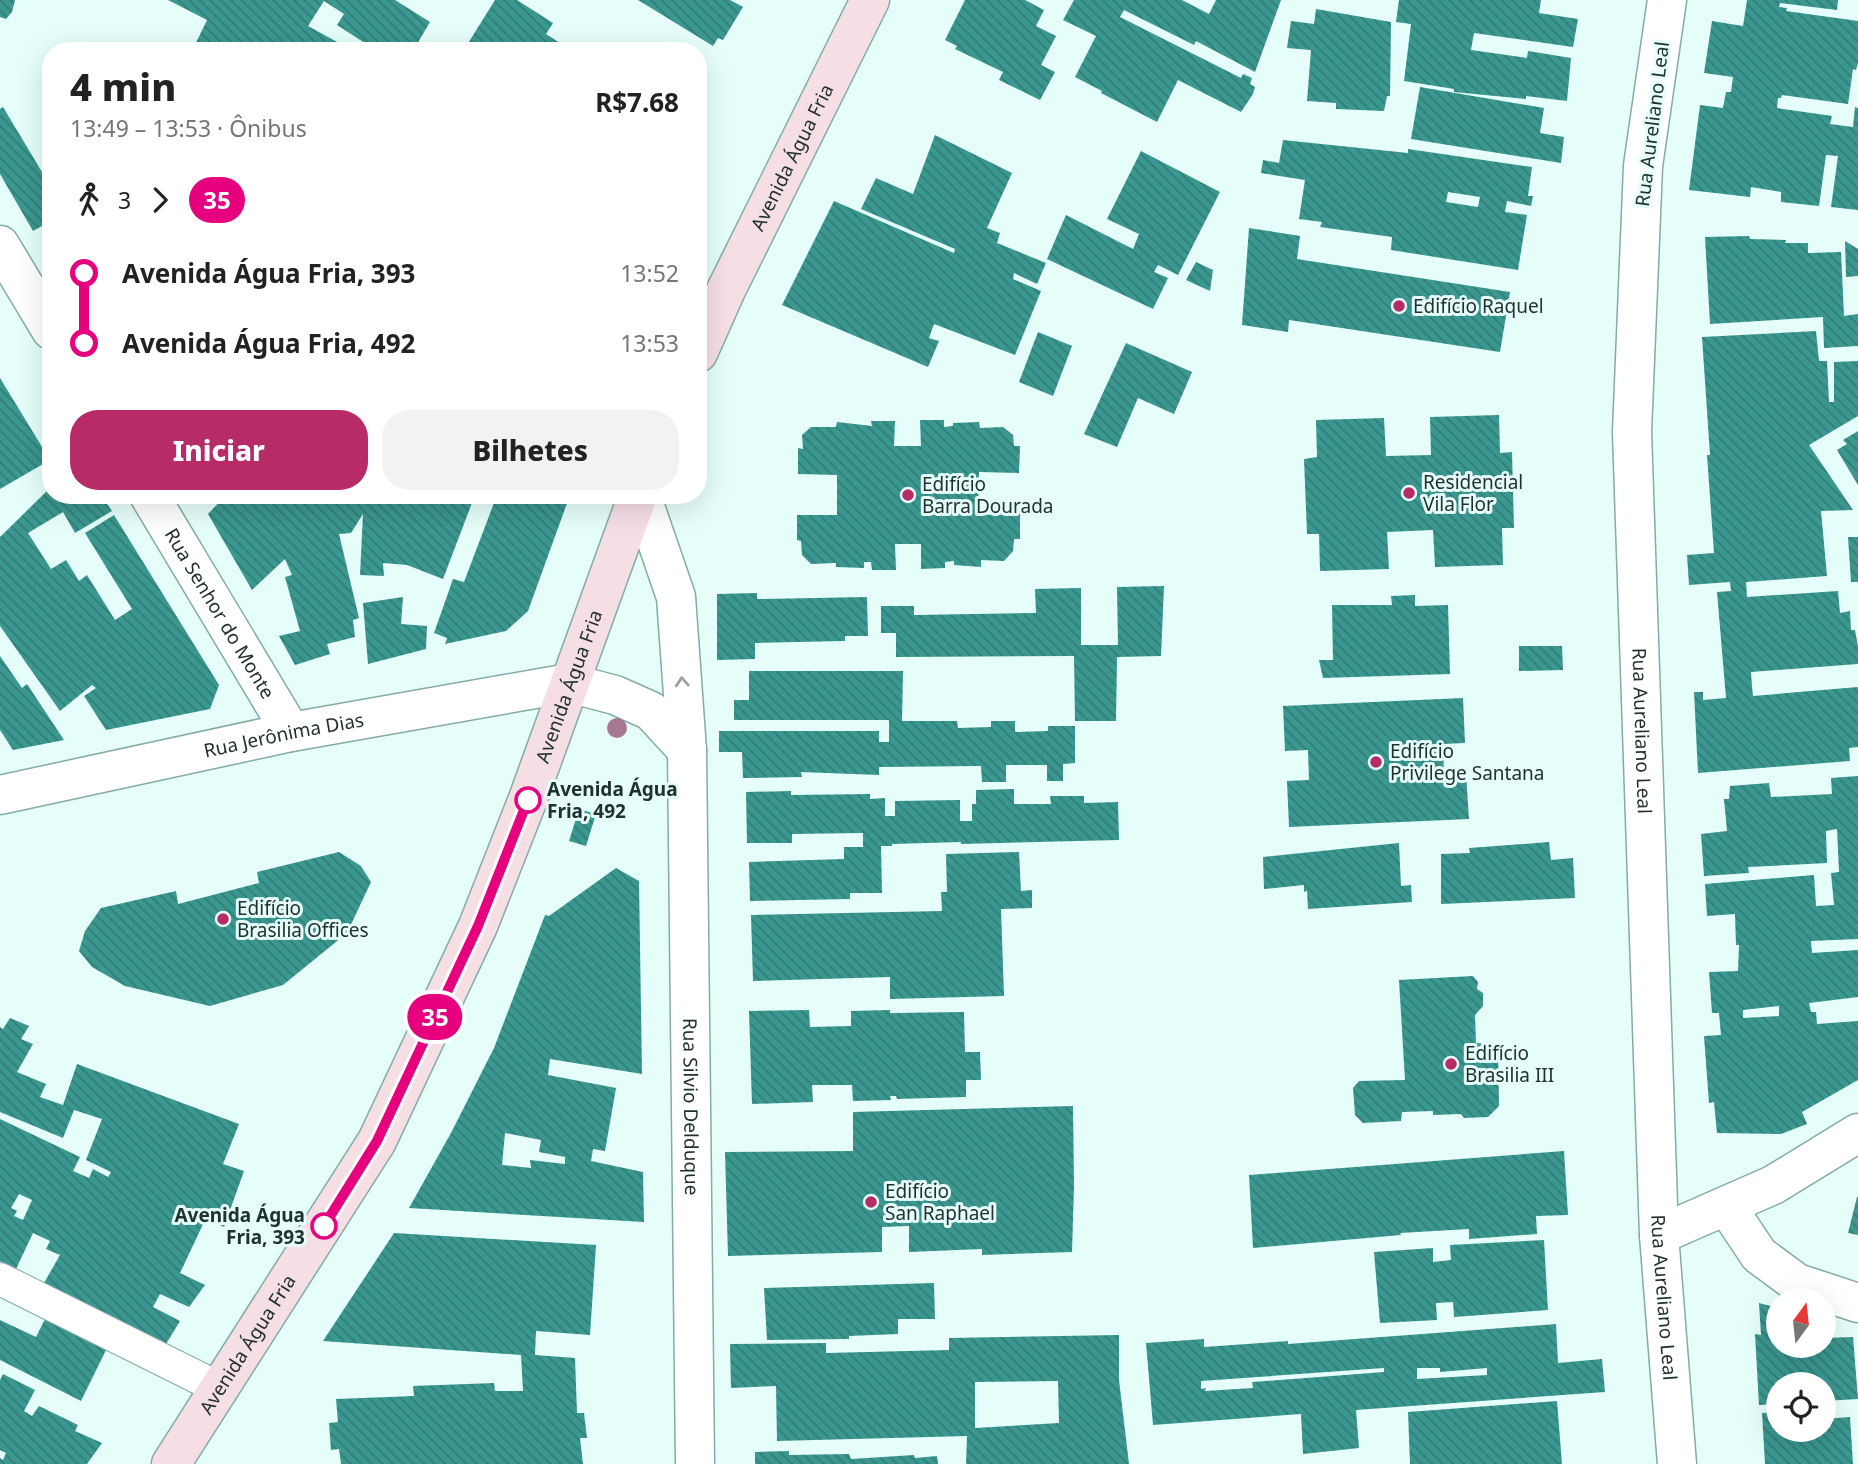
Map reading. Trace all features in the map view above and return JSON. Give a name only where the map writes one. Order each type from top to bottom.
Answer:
[{"type":"main road","name":"Avenida Água Fria","points":[[707,333],[870,0]]},
{"type":"main road","name":"Avenida Água Fria","points":[[170,1464],[377,1141],[478,926],[528,799],[637,504]]},
{"type":"street","name":"Rua Aureliano Leal","points":[[1667,0],[1643,166],[1632,432],[1659,1236],[1677,1464]]},
{"type":"street","points":[[0,244],[42,315]]},
{"type":"street","name":"Rua Senhor do Monte","points":[[154,504],[290,732]]},
{"type":"street","name":"Rua Silvio Delduque","points":[[643,504],[676,597],[687,750],[695,1464]]},
{"type":"street","points":[[569,683],[615,695],[651,711],[687,750]]},
{"type":"street","name":"Rua Jerônima Dias","points":[[0,795],[290,732],[569,683]]},
{"type":"street","points":[[1659,1236],[1773,1185],[1858,1133]]},
{"type":"street","points":[[1727,1207],[1759,1255],[1797,1283],[1858,1303]]},
{"type":"lane","points":[[0,1279],[219,1388]]},
{"type":"building","points":[[0,0],[15,0],[12,12],[6,19],[0,17]]},
{"type":"building","points":[[168,0],[395,0],[430,22],[418,42],[363,42],[337,25],[344,14],[324,1],[308,26],[337,42],[196,42],[207,20]]},
{"type":"building","points":[[495,0],[517,0],[553,23],[546,34],[558,42],[469,42]]},
{"type":"building","points":[[638,0],[730,0],[743,7],[723,40],[718,38],[713,46]]},
{"type":"building","points":[[965,0],[1025,0],[1044,10],[1036,26],[1056,36],[1041,65],[1055,72],[1040,100],[999,80],[1003,72],[955,49],[957,46],[945,40]]},
{"type":"building","points":[[1074,0],[1182,0],[1209,14],[1216,0],[1281,0],[1255,72],[1196,41],[1194,45],[1124,10],[1120,17],[1241,78],[1243,74],[1252,78],[1250,84],[1255,87],[1241,112],[1178,80],[1157,122],[1075,77],[1096,36],[1063,20]]},
{"type":"building","points":[[1399,0],[1541,0],[1539,13],[1578,19],[1573,47],[1474,33],[1471,50],[1527,58],[1528,51],[1571,58],[1567,101],[1454,92],[1454,89],[1404,81],[1411,24],[1396,22]]},
{"type":"building","points":[[1747,0],[1838,0],[1837,10],[1780,3],[1779,7],[1787,8],[1786,11],[1858,21],[1858,63],[1856,70],[1853,69],[1848,104],[1782,95],[1778,98],[1777,108],[1832,116],[1830,124],[1853,127],[1855,107],[1858,108],[1858,210],[1831,207],[1838,156],[1826,155],[1819,206],[1781,202],[1781,192],[1751,187],[1750,197],[1689,190],[1700,105],[1723,108],[1726,92],[1731,92],[1733,77],[1704,73],[1712,21],[1743,26]]},
{"type":"building","points":[[1316,9],[1391,22],[1390,96],[1387,96],[1384,111],[1336,109],[1336,103],[1307,101],[1311,50],[1287,48],[1291,21],[1314,24]]},
{"type":"building","points":[[1420,87],[1544,108],[1540,133],[1564,137],[1561,163],[1411,139]]},
{"type":"building","points":[[3,107],[42,172],[42,226],[33,231],[0,174],[0,109]]},
{"type":"building","points":[[935,135],[1012,173],[987,228],[1000,233],[997,243],[1046,263],[1037,284],[1014,273],[1013,279],[1041,291],[1015,355],[934,324],[929,338],[939,341],[928,367],[782,305],[834,201],[954,253],[955,249],[861,209],[876,178],[913,194]]},
{"type":"building","points":[[1283,140],[1408,153],[1408,149],[1532,167],[1528,196],[1533,196],[1531,206],[1507,201],[1505,212],[1527,215],[1518,270],[1391,250],[1392,237],[1320,227],[1322,222],[1299,219],[1305,180],[1261,173],[1263,160],[1279,163]],"holes":[[[1448,192],[1480,197],[1478,207],[1446,202]]]},
{"type":"building","points":[[1141,151],[1220,192],[1178,275],[1158,265],[1154,272],[1168,278],[1153,309],[1047,259],[1066,215],[1133,249],[1139,234],[1107,219]]},
{"type":"building","name":"Edifício Raquel","points":[[1249,228],[1300,236],[1297,259],[1510,292],[1500,352],[1289,320],[1288,332],[1242,325]]},
{"type":"building","points":[[1749,236],[1750,239],[1808,243],[1808,253],[1841,252],[1844,316],[1858,314],[1858,346],[1824,348],[1823,317],[1710,324],[1705,237]]},
{"type":"building","points":[[1845,241],[1858,249],[1858,276],[1846,277]]},
{"type":"building","points":[[1196,262],[1213,270],[1210,291],[1186,280]]},
{"type":"building","points":[[1816,331],[1819,361],[1827,361],[1829,402],[1834,402],[1834,362],[1858,361],[1858,416],[1809,445],[1853,510],[1821,511],[1827,576],[1746,582],[1747,597],[1838,591],[1840,613],[1850,611],[1851,630],[1855,630],[1858,646],[1858,664],[1751,672],[1752,687],[1753,696],[1858,687],[1858,747],[1849,748],[1850,761],[1698,773],[1694,692],[1703,692],[1703,700],[1726,698],[1717,592],[1731,591],[1730,582],[1689,585],[1687,555],[1714,553],[1702,337]]},
{"type":"building","points":[[1038,332],[1072,346],[1053,396],[1019,382]]},
{"type":"building","points":[[1126,343],[1192,372],[1174,414],[1138,398],[1117,447],[1084,434]]},
{"type":"building","points":[[0,378],[42,447],[42,465],[0,489]]},
{"type":"building","name":"Residencial Vila Flor","points":[[1499,415],[1500,453],[1512,452],[1514,528],[1502,528],[1503,565],[1435,567],[1433,530],[1387,532],[1389,569],[1320,571],[1319,534],[1307,534],[1304,459],[1317,457],[1316,420],[1384,418],[1386,456],[1431,455],[1430,417]]},
{"type":"building","name":"Edifício Barra Dourada","points":[[920,420],[944,420],[944,427],[953,426],[953,423],[979,422],[980,428],[1003,427],[1013,435],[1014,446],[1020,446],[1019,473],[979,472],[978,515],[1020,514],[1020,539],[1014,539],[1013,551],[1004,561],[981,560],[981,567],[954,565],[954,561],[945,562],[945,568],[921,569],[921,544],[895,544],[896,570],[872,570],[871,562],[864,562],[864,568],[836,567],[836,563],[811,564],[802,555],[801,541],[797,540],[797,515],[837,515],[837,475],[798,474],[798,448],[803,449],[802,435],[811,427],[836,427],[837,422],[872,426],[871,421],[895,421],[894,446],[921,446]]},
{"type":"building","points":[[1858,431],[1858,485],[1837,450],[1847,444],[1843,440]]},
{"type":"building","points":[[42,496],[42,504],[107,504],[112,511],[75,533],[63,512],[28,533],[51,569],[66,560],[79,581],[87,575],[115,620],[132,609],[85,533],[114,515],[219,685],[210,709],[106,730],[84,696],[96,688],[92,685],[60,711],[0,626],[0,537]]},
{"type":"building","points":[[217,504],[472,504],[443,579],[407,565],[383,563],[384,576],[360,575],[363,514],[351,533],[339,534],[359,618],[353,620],[355,637],[327,644],[330,654],[295,665],[279,636],[300,631],[285,577],[292,575],[285,559],[252,590],[208,514]]},
{"type":"building","points":[[494,504],[567,504],[528,611],[506,631],[445,644],[447,638],[434,633],[453,579],[464,582]]},
{"type":"building","points":[[1848,537],[1858,537],[1858,582],[1851,582]]},
{"type":"building","points":[[1164,586],[1161,656],[1117,657],[1116,721],[1075,721],[1074,656],[896,657],[896,633],[881,633],[881,606],[914,606],[914,615],[1036,613],[1035,589],[1081,588],[1081,645],[1118,645],[1117,587]]},
{"type":"building","points":[[757,593],[757,599],[867,597],[868,636],[845,636],[845,641],[755,643],[755,659],[717,660],[717,594]]},
{"type":"building","points":[[1415,595],[1415,606],[1448,605],[1450,674],[1323,678],[1319,660],[1333,660],[1332,605],[1392,605],[1391,596]]},
{"type":"building","points":[[403,597],[401,624],[427,626],[426,649],[368,664],[363,603]]},
{"type":"building","points":[[1519,646],[1562,646],[1563,670],[1519,671]]},
{"type":"building","points":[[0,656],[22,688],[27,684],[64,740],[13,750],[0,730]]},
{"type":"building","points":[[749,671],[903,671],[902,721],[957,721],[958,728],[991,727],[991,721],[1015,721],[1015,732],[1048,731],[1048,726],[1075,726],[1075,763],[1063,764],[1063,781],[1047,781],[1047,765],[1006,765],[1006,782],[982,782],[981,766],[879,767],[879,775],[801,772],[802,777],[743,778],[742,752],[719,752],[719,731],[879,731],[879,742],[889,742],[889,720],[734,720],[734,700],[749,700]]},
{"type":"building","name":"Edifício Privilege Santana","points":[[1463,698],[1465,743],[1443,744],[1444,775],[1466,774],[1469,819],[1289,827],[1287,781],[1309,780],[1308,750],[1285,751],[1283,706]]},
{"type":"building","points":[[1858,776],[1858,939],[1811,941],[1812,953],[1858,950],[1858,997],[1809,1003],[1811,1012],[1816,1012],[1817,1024],[1858,1021],[1858,1080],[1802,1112],[1807,1124],[1781,1134],[1717,1133],[1714,1102],[1709,1103],[1704,1036],[1721,1035],[1719,1013],[1712,1013],[1709,972],[1738,971],[1739,945],[1736,945],[1735,914],[1707,916],[1705,884],[1814,875],[1816,906],[1834,905],[1831,873],[1839,872],[1837,829],[1826,831],[1827,863],[1748,867],[1749,873],[1704,876],[1701,834],[1727,831],[1724,799],[1729,799],[1730,786],[1769,783],[1771,797],[1832,794],[1831,778]],"holes":[[[1779,1006],[1779,1016],[1743,1018],[1743,1010]]]},
{"type":"building","points":[[1014,789],[1014,804],[1051,804],[1050,796],[1084,796],[1084,803],[1118,802],[1119,840],[892,844],[881,846],[882,893],[850,893],[850,899],[750,901],[749,862],[844,859],[844,847],[863,847],[863,833],[792,834],[792,843],[747,843],[746,792],[791,791],[791,795],[870,794],[870,799],[885,798],[885,816],[895,816],[895,801],[960,800],[960,821],[972,821],[972,804],[976,804],[976,790]]},
{"type":"building","points":[[579,809],[596,814],[586,846],[569,841]]},
{"type":"building","points":[[1549,842],[1551,860],[1573,858],[1575,898],[1441,904],[1441,854],[1470,853],[1469,848]]},
{"type":"building","points":[[1399,843],[1401,886],[1411,885],[1412,902],[1308,909],[1304,885],[1264,889],[1263,857]]},
{"type":"building","name":"Edifício Brasilia Offices","points":[[339,852],[361,866],[371,882],[347,933],[283,985],[210,1006],[125,986],[92,967],[79,951],[85,931],[101,908],[176,891],[178,904],[259,883],[257,872]]},
{"type":"building","points":[[1019,852],[1021,891],[1032,890],[1032,908],[1001,909],[1004,996],[890,999],[890,977],[753,981],[751,915],[942,911],[941,892],[947,892],[946,854]]},
{"type":"building","points":[[616,868],[639,881],[642,1074],[550,1059],[548,1075],[616,1088],[605,1151],[593,1149],[591,1161],[643,1172],[644,1222],[409,1208],[494,1048],[545,915],[549,916]],"holes":[[[505,1133],[541,1140],[539,1152],[565,1157],[565,1164],[530,1160],[531,1168],[502,1165]]]},
{"type":"building","name":"Edifício Brasilia III","points":[[1473,976],[1478,982],[1477,989],[1483,993],[1483,1006],[1475,1015],[1476,1043],[1490,1044],[1498,1048],[1499,1106],[1488,1117],[1433,1115],[1433,1111],[1402,1112],[1401,1121],[1363,1123],[1355,1115],[1353,1088],[1359,1081],[1405,1080],[1399,980]]},
{"type":"building","points":[[809,1010],[810,1027],[851,1026],[851,1011],[964,1012],[965,1052],[980,1052],[981,1080],[966,1080],[966,1097],[897,1099],[896,1096],[890,1096],[891,1100],[853,1101],[852,1085],[812,1085],[813,1102],[752,1104],[749,1011]]},
{"type":"building","points":[[10,1018],[29,1026],[21,1039],[33,1044],[17,1072],[46,1084],[40,1097],[63,1105],[77,1064],[239,1124],[223,1164],[244,1171],[224,1227],[206,1218],[180,1273],[205,1285],[189,1307],[160,1294],[153,1307],[180,1321],[166,1344],[44,1283],[60,1255],[46,1249],[50,1241],[33,1233],[16,1269],[0,1261],[0,1119],[80,1157],[73,1171],[89,1178],[93,1169],[108,1177],[111,1172],[86,1160],[102,1119],[74,1110],[63,1138],[0,1112],[0,1027],[3,1029]],"holes":[[[19,1194],[32,1200],[23,1220],[14,1216],[17,1211],[11,1208]]]},
{"type":"building","points":[[1073,1106],[1072,1252],[982,1255],[982,1249],[909,1252],[909,1226],[882,1227],[882,1252],[728,1256],[725,1152],[853,1151],[853,1112]]},
{"type":"building","points":[[1564,1151],[1568,1215],[1536,1216],[1537,1234],[1469,1239],[1469,1229],[1253,1248],[1249,1175]]},
{"type":"building","points":[[1858,1197],[1858,1235],[1848,1233]]},
{"type":"building","points":[[394,1233],[596,1245],[590,1335],[536,1331],[535,1355],[575,1358],[577,1413],[584,1413],[587,1438],[580,1438],[583,1464],[341,1464],[339,1449],[331,1450],[329,1423],[338,1422],[336,1399],[414,1396],[413,1386],[494,1383],[495,1391],[523,1391],[521,1355],[323,1341]]},
{"type":"building","points":[[1544,1240],[1548,1310],[1454,1317],[1453,1302],[1436,1303],[1437,1320],[1380,1323],[1374,1252],[1433,1248],[1433,1262],[1451,1260],[1450,1245]]},
{"type":"building","points":[[934,1283],[935,1319],[898,1319],[898,1334],[849,1336],[849,1339],[767,1340],[764,1288]]},
{"type":"building","points":[[1759,1303],[1766,1305],[1766,1358],[1836,1358],[1836,1338],[1853,1337],[1858,1399],[1836,1400],[1836,1372],[1766,1372],[1766,1405],[1759,1405],[1755,1334],[1761,1335]]},
{"type":"building","points":[[45,1319],[106,1350],[81,1401],[0,1360],[0,1320],[36,1337]]},
{"type":"building","points":[[1556,1324],[1558,1363],[1602,1359],[1605,1392],[1356,1410],[1359,1448],[1303,1454],[1301,1414],[1153,1425],[1146,1343],[1204,1339],[1204,1347],[1288,1341],[1288,1344]],"holes":[[[1384,1368],[1384,1372],[1252,1382],[1253,1388],[1201,1389],[1201,1381]],[[1417,1368],[1440,1368],[1440,1372],[1487,1368],[1487,1375],[1417,1379]]]},
{"type":"building","points":[[1119,1335],[1119,1380],[1129,1464],[966,1464],[967,1436],[777,1441],[776,1386],[731,1388],[730,1344],[826,1343],[826,1353],[949,1350],[949,1338]],"holes":[[[1058,1381],[1059,1423],[975,1428],[975,1382]]]},
{"type":"building","points":[[3,1374],[35,1390],[24,1411],[32,1416],[39,1406],[78,1425],[75,1431],[102,1443],[87,1464],[0,1464],[0,1458],[3,1460],[6,1453],[0,1450],[0,1380]]},
{"type":"building","points":[[1557,1401],[1562,1464],[1410,1464],[1408,1412]]},
{"type":"building","points":[[1762,1413],[1766,1413],[1766,1442],[1836,1442],[1836,1418],[1850,1417],[1853,1464],[1765,1464]]},
{"type":"building","points":[[789,1451],[789,1455],[849,1454],[851,1459],[937,1456],[938,1464],[755,1464],[755,1452]]},
{"type":"bus line","name":"35","points":[[324,1226],[377,1141],[478,926],[528,800]]},
{"type":"place","name":"Edifício Raquel","points":[[1399,306]]},
{"type":"place","name":"Residencial Vila Flor","points":[[1409,493]]},
{"type":"place","name":"Edifício Barra Dourada","points":[[908,495]]},
{"type":"place","name":"Edifício Privilege Santana","points":[[1376,762]]},
{"type":"place","name":"Avenida Água Fria, 492","points":[[528,800]]},
{"type":"place","name":"Edifício Brasilia Offices","points":[[223,919]]},
{"type":"place","name":"Edifício Brasilia III","points":[[1451,1064]]},
{"type":"place","name":"Edifício San Raphael","points":[[871,1202]]},
{"type":"place","name":"Avenida Água Fria, 393","points":[[324,1226]]}]
